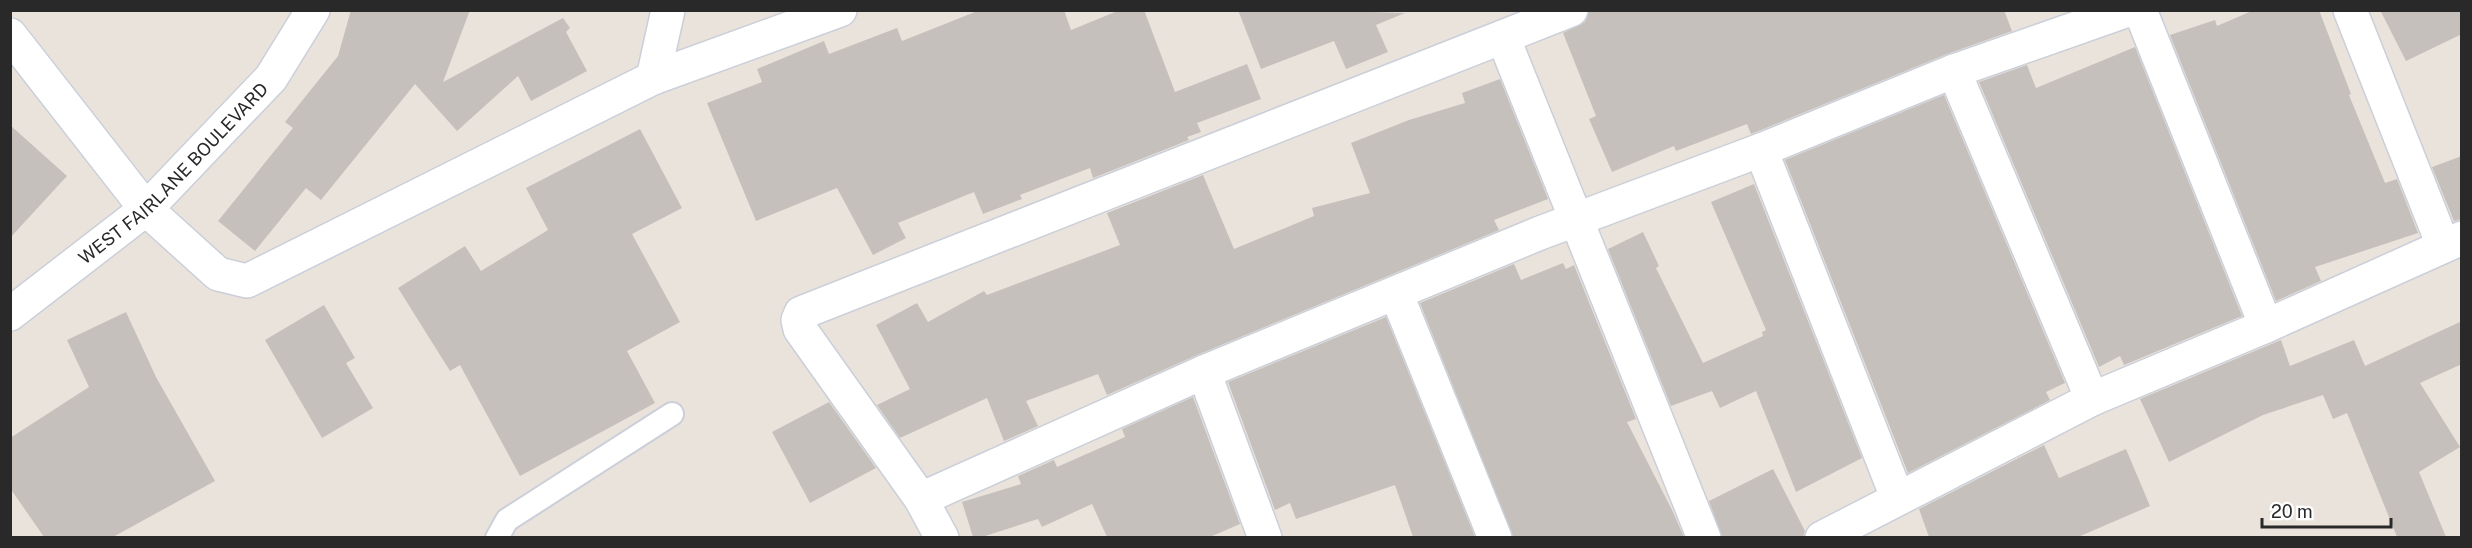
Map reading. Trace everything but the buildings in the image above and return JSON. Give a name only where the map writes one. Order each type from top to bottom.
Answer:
[{"type":"street","name":"WEST FAIRLANE BOULEVARD","points":[[10,314],[146,209],[271,78],[313,10]]},
{"type":"street","points":[[653,78],[669,10]]},
{"type":"street","points":[[10,35],[146,209],[218,274],[248,281],[653,78],[840,10]]},
{"type":"street","points":[[942,537],[921,499],[800,329],[798,320],[801,312],[1571,10]]},
{"type":"street","points":[[921,499],[1204,372],[1576,220],[1761,150],[1954,71],[2128,10]]},
{"type":"street","points":[[2140,10],[2266,326]]},
{"type":"street","points":[[1822,537],[2092,399],[2266,326],[2452,242],[2350,10]]},
{"type":"street","points":[[1503,37],[1704,537]]},
{"type":"street","points":[[1954,71],[2092,399]]},
{"type":"street","points":[[1761,150],[1897,497]]},
{"type":"street","points":[[1396,294],[1495,537]]},
{"type":"street","points":[[1204,372],[1265,537]]},
{"type":"lane","points":[[497,537],[507,520],[672,414]]}]
